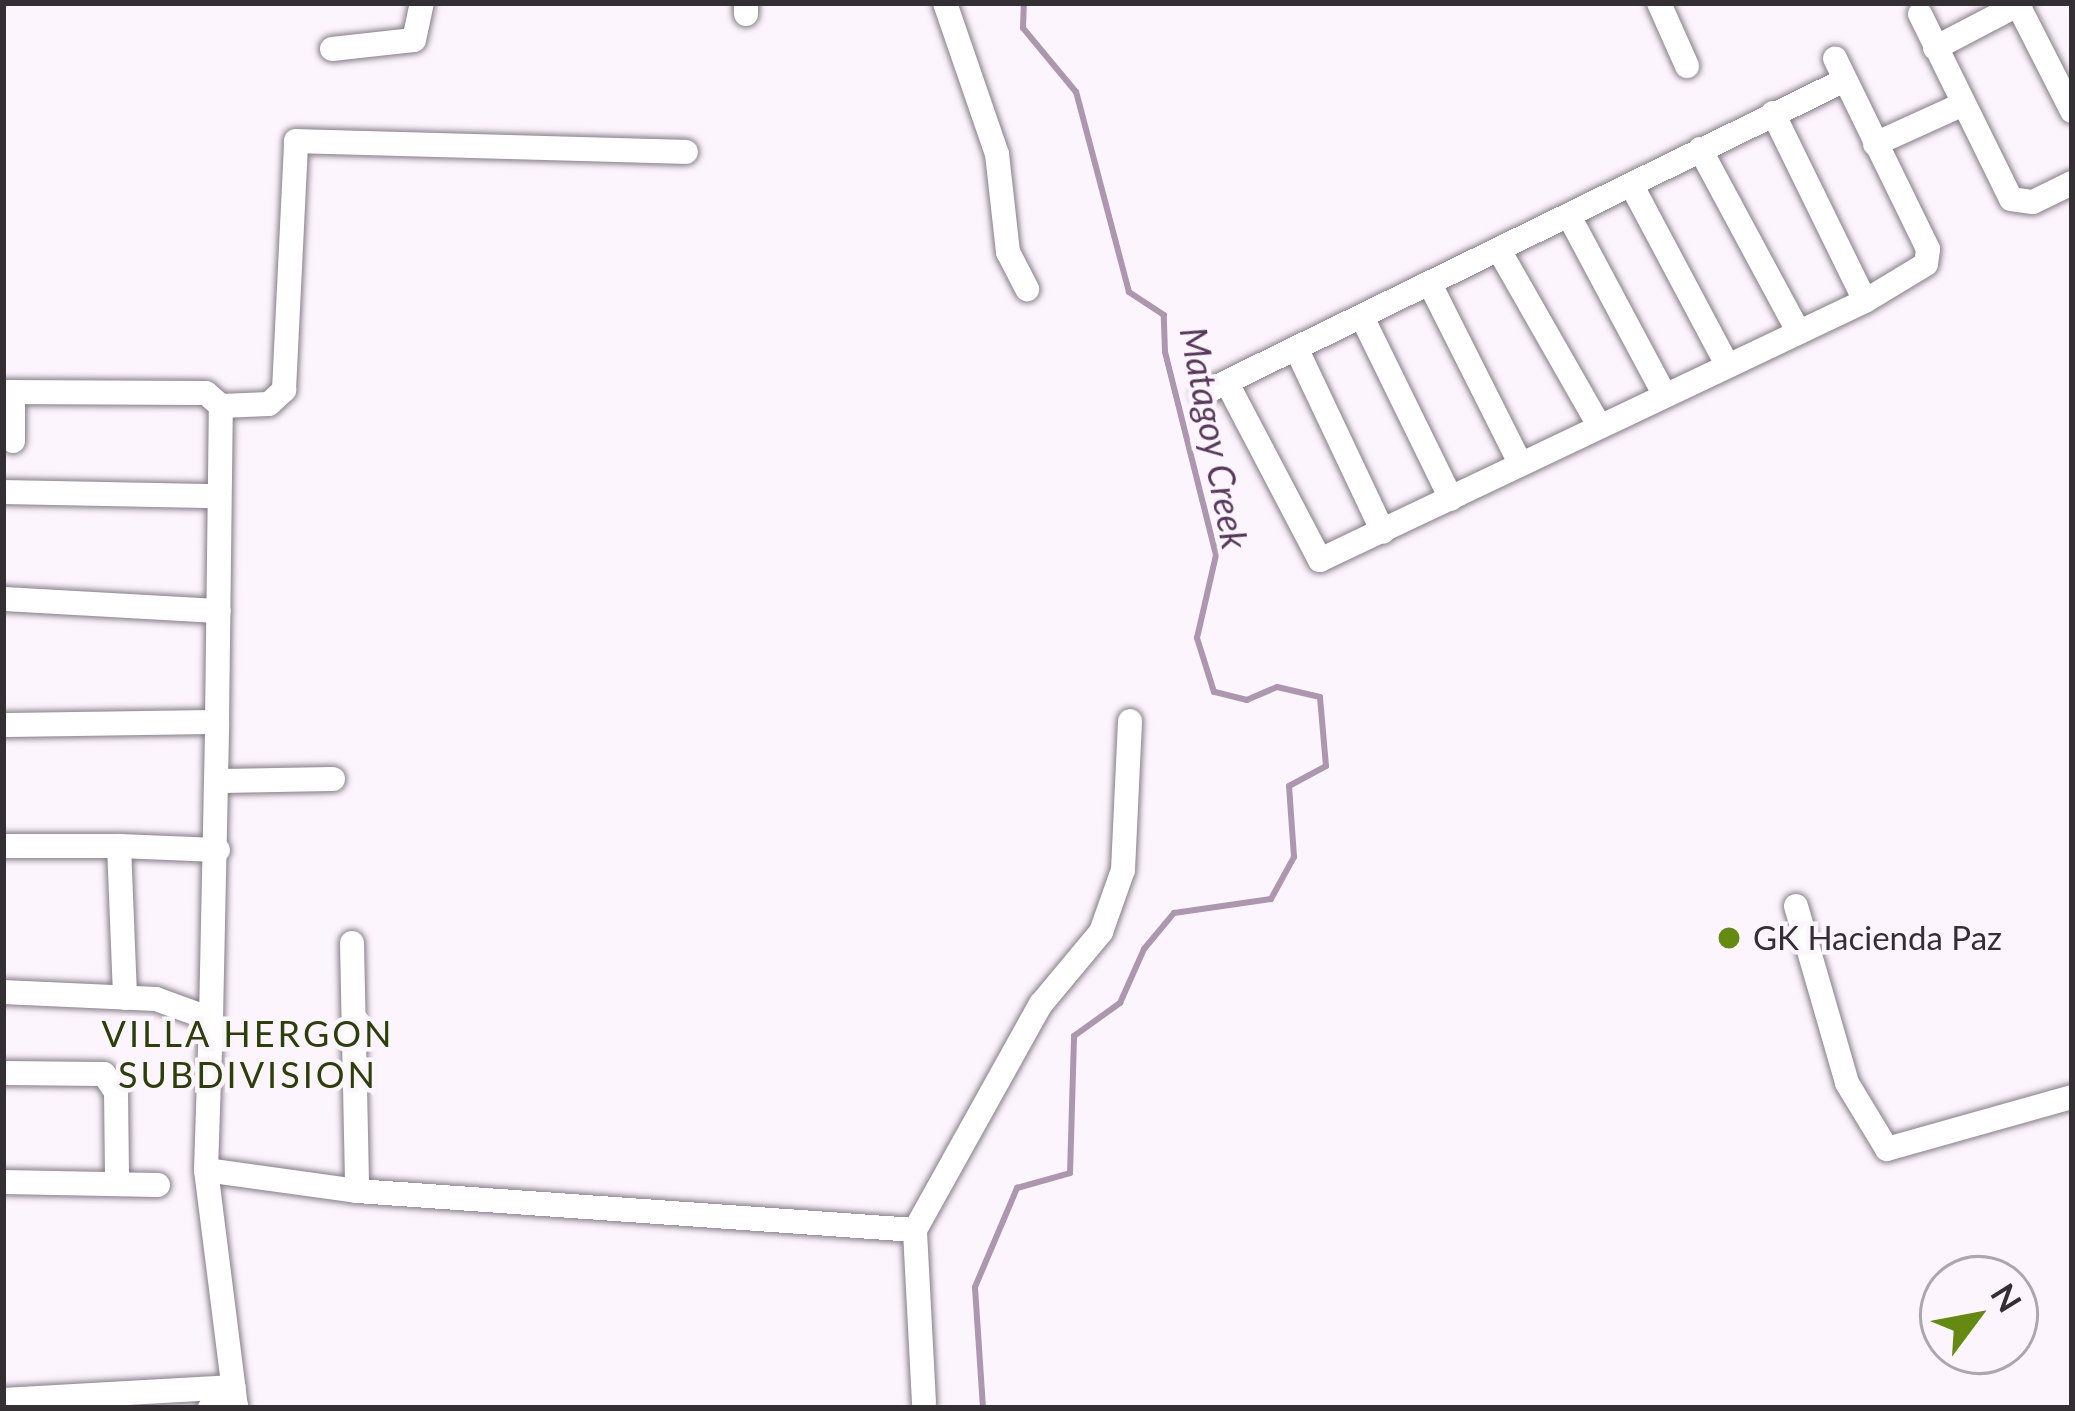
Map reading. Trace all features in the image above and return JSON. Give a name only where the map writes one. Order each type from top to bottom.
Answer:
[{"type":"street","points":[[332,50],[414,40],[422,3]]},
{"type":"street","points":[[945,3],[997,154],[1008,252],[1027,289]]},
{"type":"street","points":[[1659,3],[1687,66]]},
{"type":"street","points":[[1936,48],[2019,4],[2072,111]]},
{"type":"street","points":[[1920,14],[2011,199],[2033,202],[2072,183]]},
{"type":"street","points":[[1840,69],[1928,249],[1926,264],[1865,301],[1520,463],[1330,559],[1312,555],[1216,388],[1432,287],[1773,113],[1840,69]]},
{"type":"street","points":[[1875,144],[1961,105]]},
{"type":"street","points":[[1773,113],[1865,301]]},
{"type":"street","points":[[13,441],[8,392],[206,393],[220,406],[269,404],[284,391],[296,141],[686,152]]},
{"type":"street","points":[[1700,149],[1798,331]]},
{"type":"street","points":[[1632,186],[1727,365]]},
{"type":"street","points":[[1569,216],[1664,394]]},
{"type":"street","points":[[1499,250],[1599,425]]},
{"type":"street","points":[[1432,287],[1520,463]]},
{"type":"street","points":[[1363,319],[1451,499]]},
{"type":"street","points":[[1298,350],[1383,532]]},
{"type":"street","points":[[220,406],[217,722],[221,781],[206,1170],[235,1400]]},
{"type":"street","points":[[3,492],[219,496]]},
{"type":"street","points":[[3,599],[219,611]]},
{"type":"street","points":[[924,1403],[915,1230],[1041,1004],[1101,932],[1123,870],[1130,721]]},
{"type":"street","points":[[3,724],[217,722]]},
{"type":"street","points":[[221,781],[333,779]]},
{"type":"street","points":[[3,846],[218,850]]},
{"type":"street","points":[[118,847],[125,998]]},
{"type":"street","points":[[1796,906],[1847,1083],[1887,1149],[2072,1096]]},
{"type":"street","points":[[352,943],[357,1191]]},
{"type":"street","points":[[3,992],[178,1002],[211,1019]]},
{"type":"street","points":[[3,1072],[104,1074],[116,1092],[117,1180]]},
{"type":"street","points":[[206,1170],[357,1191],[915,1230]]},
{"type":"street","points":[[3,1182],[117,1180],[158,1185]]},
{"type":"street","points":[[3,1400],[235,1400]]},
{"type":"street","points":[[210,1408],[235,1400]]},
{"type":"waterway","name":"Matagoy Creek","points":[[983,1408],[975,1287],[1017,1188],[1070,1173],[1074,1036],[1120,1003],[1144,949],[1174,913],[1271,899],[1294,857],[1289,786],[1326,766],[1320,697],[1277,687],[1247,700],[1214,692],[1197,638],[1216,555],[1165,352],[1164,315],[1129,292],[1076,92],[1023,28],[1024,3]]},
{"type":"place","name":"GK Hacienda Paz","points":[[1729,938]]},
{"type":"district","name":"VILLA HERGON SUBDIVISION","points":[[248,1054]]}]
